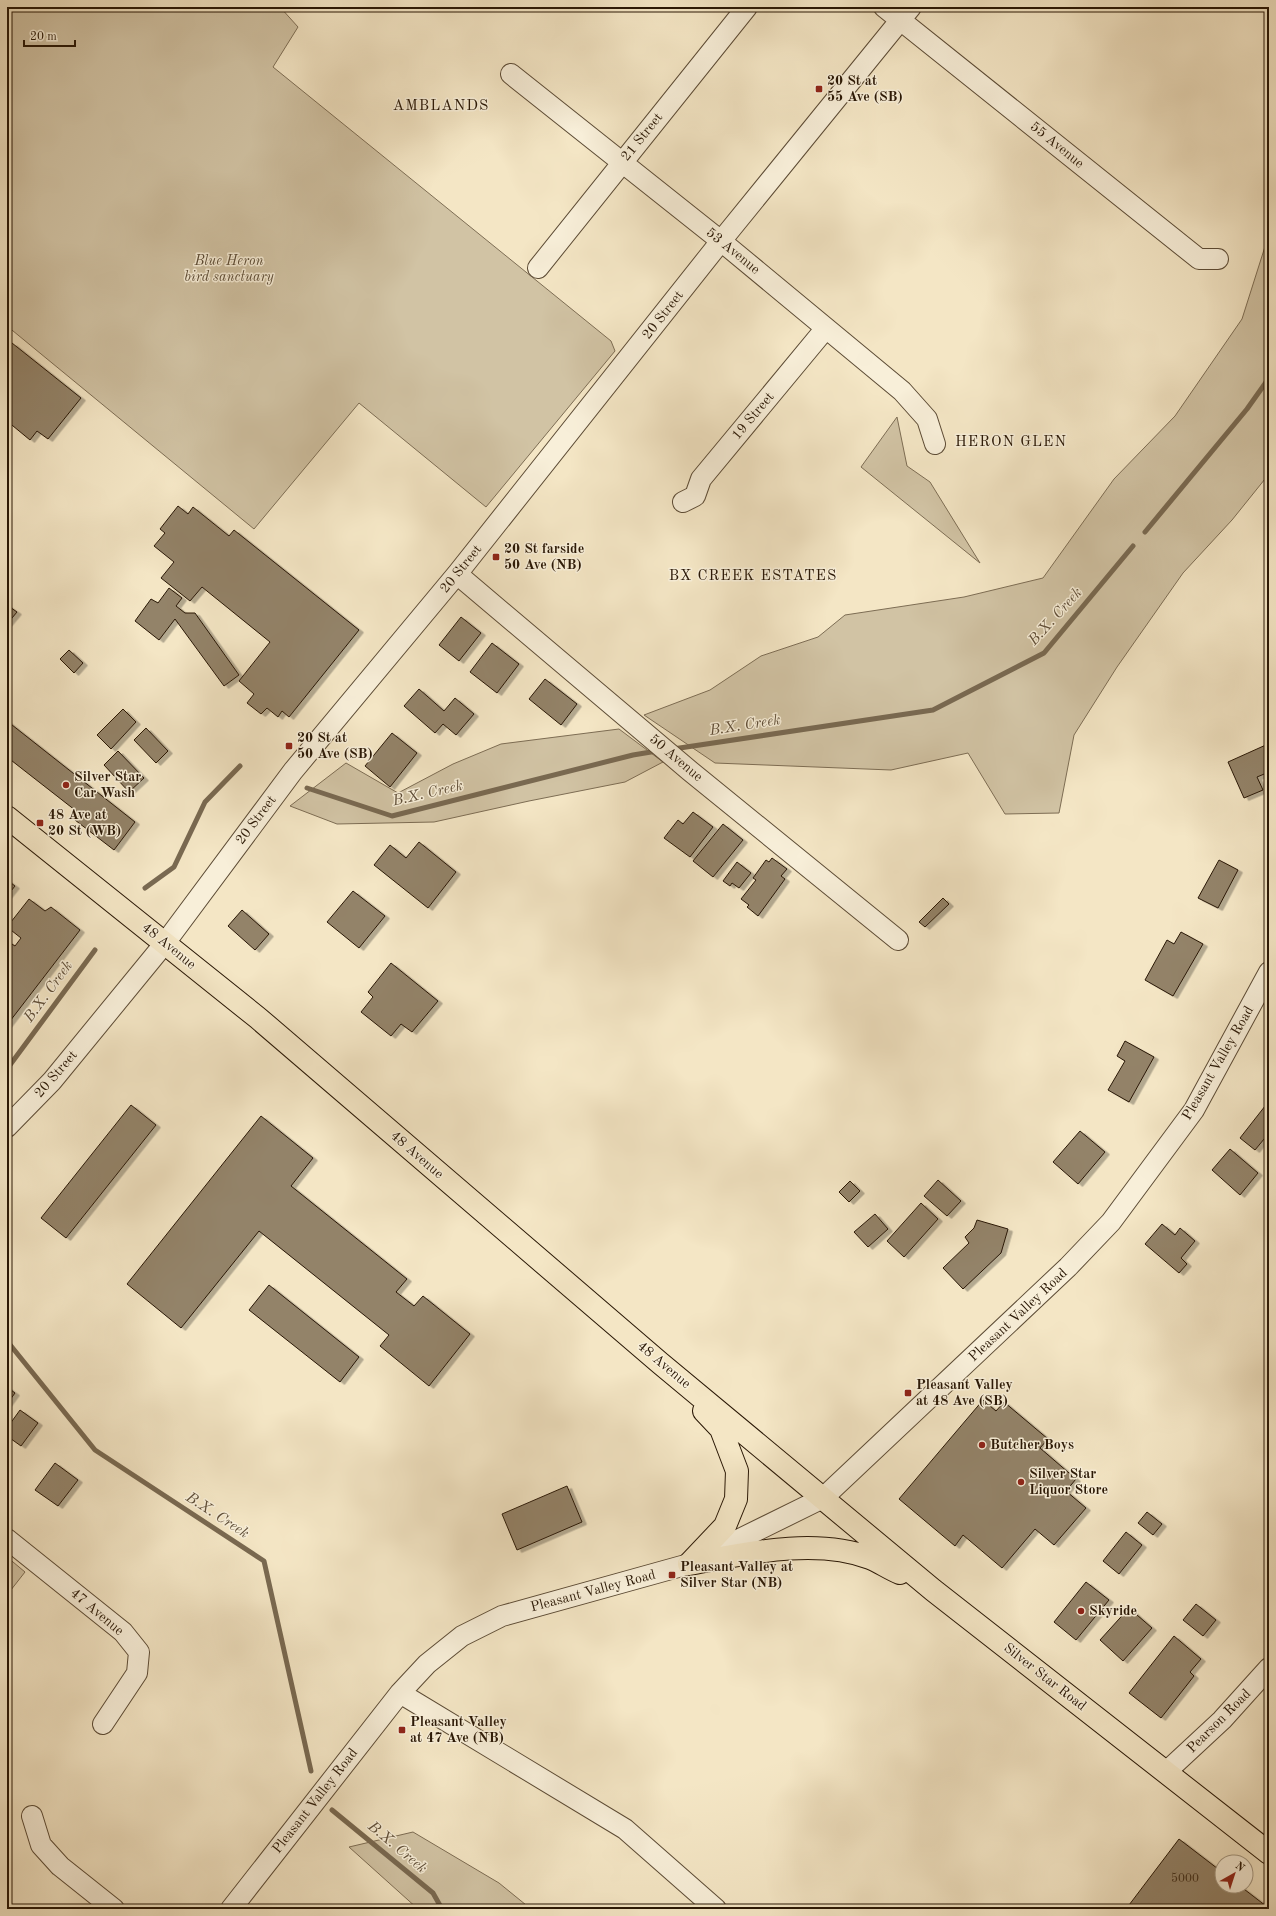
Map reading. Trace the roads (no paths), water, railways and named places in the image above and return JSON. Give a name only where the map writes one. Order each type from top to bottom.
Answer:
[{"type":"main road","name":"48 Avenue","points":[[7,817],[258,1018],[660,1363],[823,1498]]},
{"type":"main road","points":[[660,1363],[721,1429],[737,1472],[736,1499],[725,1526],[689,1564]]},
{"type":"main road","name":"Silver Star Road","points":[[823,1498],[933,1590],[1269,1853]]},
{"type":"main road","points":[[689,1564],[757,1552],[812,1549],[843,1552],[870,1558],[933,1590]]},
{"type":"street","name":"21 Street","points":[[538,268],[747,7]]},
{"type":"street","name":"55 Avenue","points":[[884,7],[906,13],[1198,259],[1218,259]]},
{"type":"street","name":"20 Street","points":[[7,1126],[52,1081],[165,943],[293,771],[457,574],[721,241],[906,13]]},
{"type":"street","name":"53 Avenue","points":[[511,74],[721,241],[902,391],[927,419],[935,444]]},
{"type":"street","name":"19 Street","points":[[683,502],[695,496],[701,479],[826,328]]},
{"type":"street","name":"50 Avenue","points":[[457,574],[676,759],[898,940]]},
{"type":"street","name":"Pleasant Valley Road","points":[[231,1909],[400,1693],[427,1664],[462,1636],[502,1616],[689,1564],[823,1498],[1062,1272],[1111,1222],[1194,1110],[1269,972]]},
{"type":"street","name":"47 Avenue","points":[[7,1539],[123,1632],[139,1652],[137,1673],[103,1724]]},
{"type":"street","name":"Pearson Road","points":[[1166,1772],[1222,1720],[1269,1668]]},
{"type":"street","points":[[400,1693],[625,1829],[716,1909]]},
{"type":"street","points":[[32,1816],[40,1845],[60,1866],[114,1909]]},
{"type":"waterway","name":"B.X. Creek","points":[[1145,532],[1247,409],[1269,378]]},
{"type":"waterway","name":"B.X. Creek","points":[[673,749],[933,710],[1044,653],[1133,546]]},
{"type":"waterway","name":"B.X. Creek","points":[[307,788],[392,816],[633,755],[657,751]]},
{"type":"waterway","name":"B.X. Creek","points":[[145,888],[174,867],[205,802],[240,766]]},
{"type":"waterway","name":"B.X. Creek","points":[[7,1069],[95,950]]},
{"type":"waterway","name":"B.X. Creek","points":[[7,1341],[95,1450],[264,1561],[311,1771]]},
{"type":"waterway","name":"B.X. Creek","points":[[332,1810],[433,1893],[442,1909]]},
{"type":"place","name":"20 St at 55 Ave (SB)","points":[[819,89]]},
{"type":"place","name":"20 St farside 50 Ave (NB)","points":[[496,557]]},
{"type":"place","name":"20 St at 50 Ave (SB)","points":[[289,746]]},
{"type":"place","name":"Silver Star Car Wash","points":[[66,785]]},
{"type":"place","name":"48 Ave at 20 St (WB)","points":[[40,823]]},
{"type":"place","name":"Pleasant Valley at 48 Ave (SB)","points":[[908,1393]]},
{"type":"place","name":"Butcher Boys","points":[[982,1445]]},
{"type":"place","name":"Silver Star Liquor Store","points":[[1021,1482]]},
{"type":"place","name":"Pleasant Valley at Silver Star (NB)","points":[[672,1575]]},
{"type":"place","name":"Skyride","points":[[1081,1611]]},
{"type":"place","name":"Pleasant Valley at 47 Ave (NB)","points":[[402,1730]]},
{"type":"district","name":"AMBLANDS","points":[[441,106]]},
{"type":"district","name":"HERON GLEN","points":[[1011,442]]},
{"type":"district","name":"BX CREEK ESTATES","points":[[753,576]]},
{"type":"park label","name":"Blue Heron bird sanctuary","points":[[229,270]]}]
